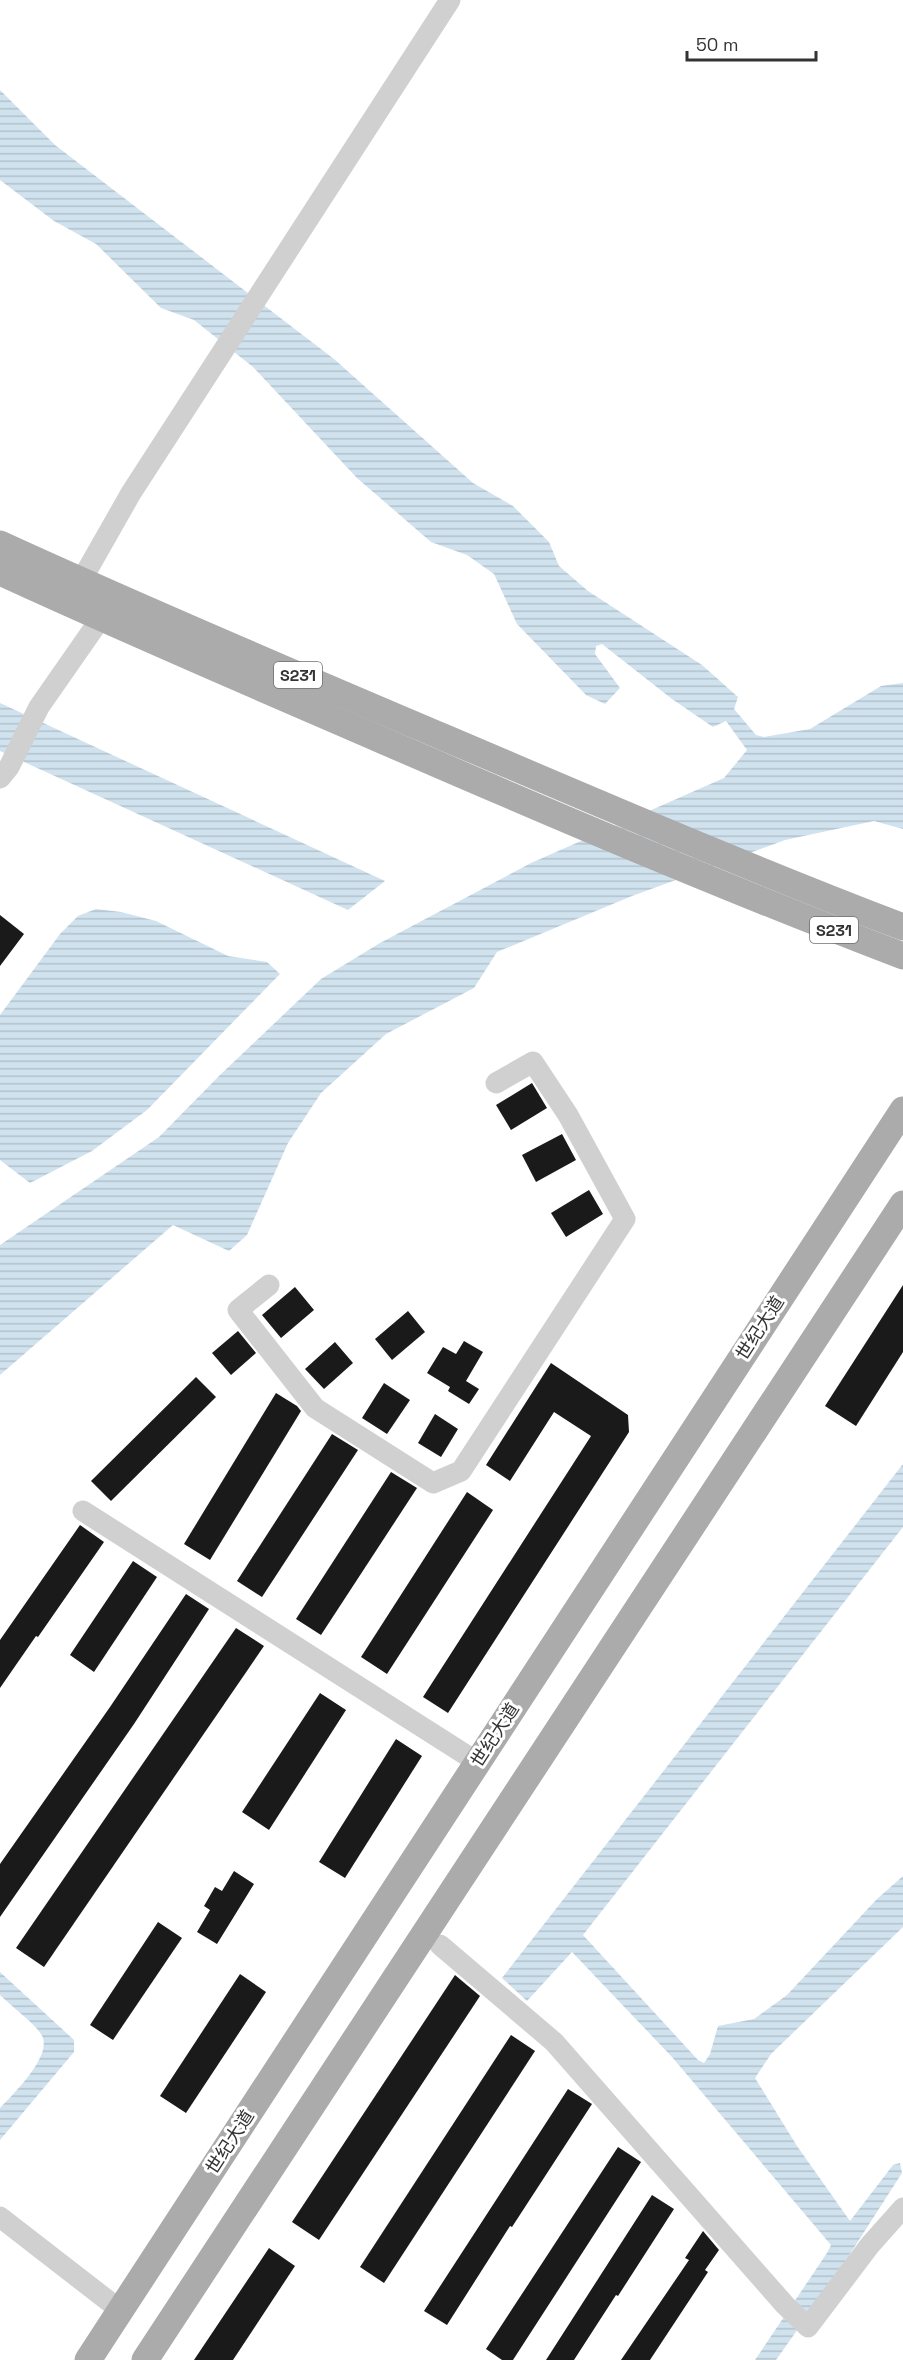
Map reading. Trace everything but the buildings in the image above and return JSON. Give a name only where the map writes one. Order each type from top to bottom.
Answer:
[{"type":"main road","name":"S231","points":[[0,544],[598,803],[792,885],[903,927]]},
{"type":"main road","name":"S231","points":[[0,572],[564,820],[765,903],[903,956]]},
{"type":"main road","name":"世纪大道","points":[[88,2360],[903,1110]]},
{"type":"main road","points":[[145,2360],[903,1204]]},
{"type":"street","points":[[81,581],[130,493],[450,0]]},
{"type":"street","points":[[4,773],[39,707],[101,618]]},
{"type":"street","points":[[269,1285],[238,1310],[315,1408],[433,1483],[461,1471],[626,1219],[568,1115],[533,1062],[496,1083]]},
{"type":"street","points":[[82,1511],[477,1762]]},
{"type":"street","points":[[440,1945],[554,2042],[785,2305],[808,2327],[870,2245],[903,2208]]},
{"type":"street","points":[[0,2217],[120,2310]]},
{"type":"water","points":[[0,90],[55,145],[334,359],[473,483],[513,506],[549,542],[559,566],[588,591],[702,665],[738,697],[734,709],[756,735],[764,737],[810,729],[881,686],[903,683],[903,829],[874,821],[785,840],[632,896],[497,952],[474,988],[386,1034],[321,1093],[288,1143],[247,1235],[229,1251],[173,1225],[0,1375],[0,1245],[159,1137],[321,979],[380,943],[531,863],[724,778],[747,750],[726,721],[713,727],[672,699],[602,644],[596,646],[595,654],[620,688],[605,704],[586,695],[517,624],[494,574],[467,555],[431,542],[357,478],[253,367],[194,320],[161,308],[96,244],[54,221],[0,180]]},
{"type":"water","points":[[0,703],[385,881],[348,910],[0,751]]},
{"type":"water","points":[[96,909],[121,912],[156,921],[228,956],[267,962],[280,974],[147,1110],[92,1151],[30,1183],[0,1160],[0,1015],[60,934],[78,916]]},
{"type":"water","points":[[903,1464],[903,1527],[583,1935],[698,2060],[704,2063],[710,2054],[718,2026],[754,2019],[787,1995],[877,1899],[903,1876],[903,1927],[771,2054],[755,2078],[797,2146],[850,2221],[893,2165],[900,2163],[902,2173],[839,2271],[776,2360],[755,2360],[831,2245],[672,2057],[572,1952],[527,2001],[502,1978]]},
{"type":"water","points":[[0,1972],[74,2040],[74,2052],[0,2140],[0,2108],[38,2063],[44,2042],[37,2029],[0,1995]]}]
